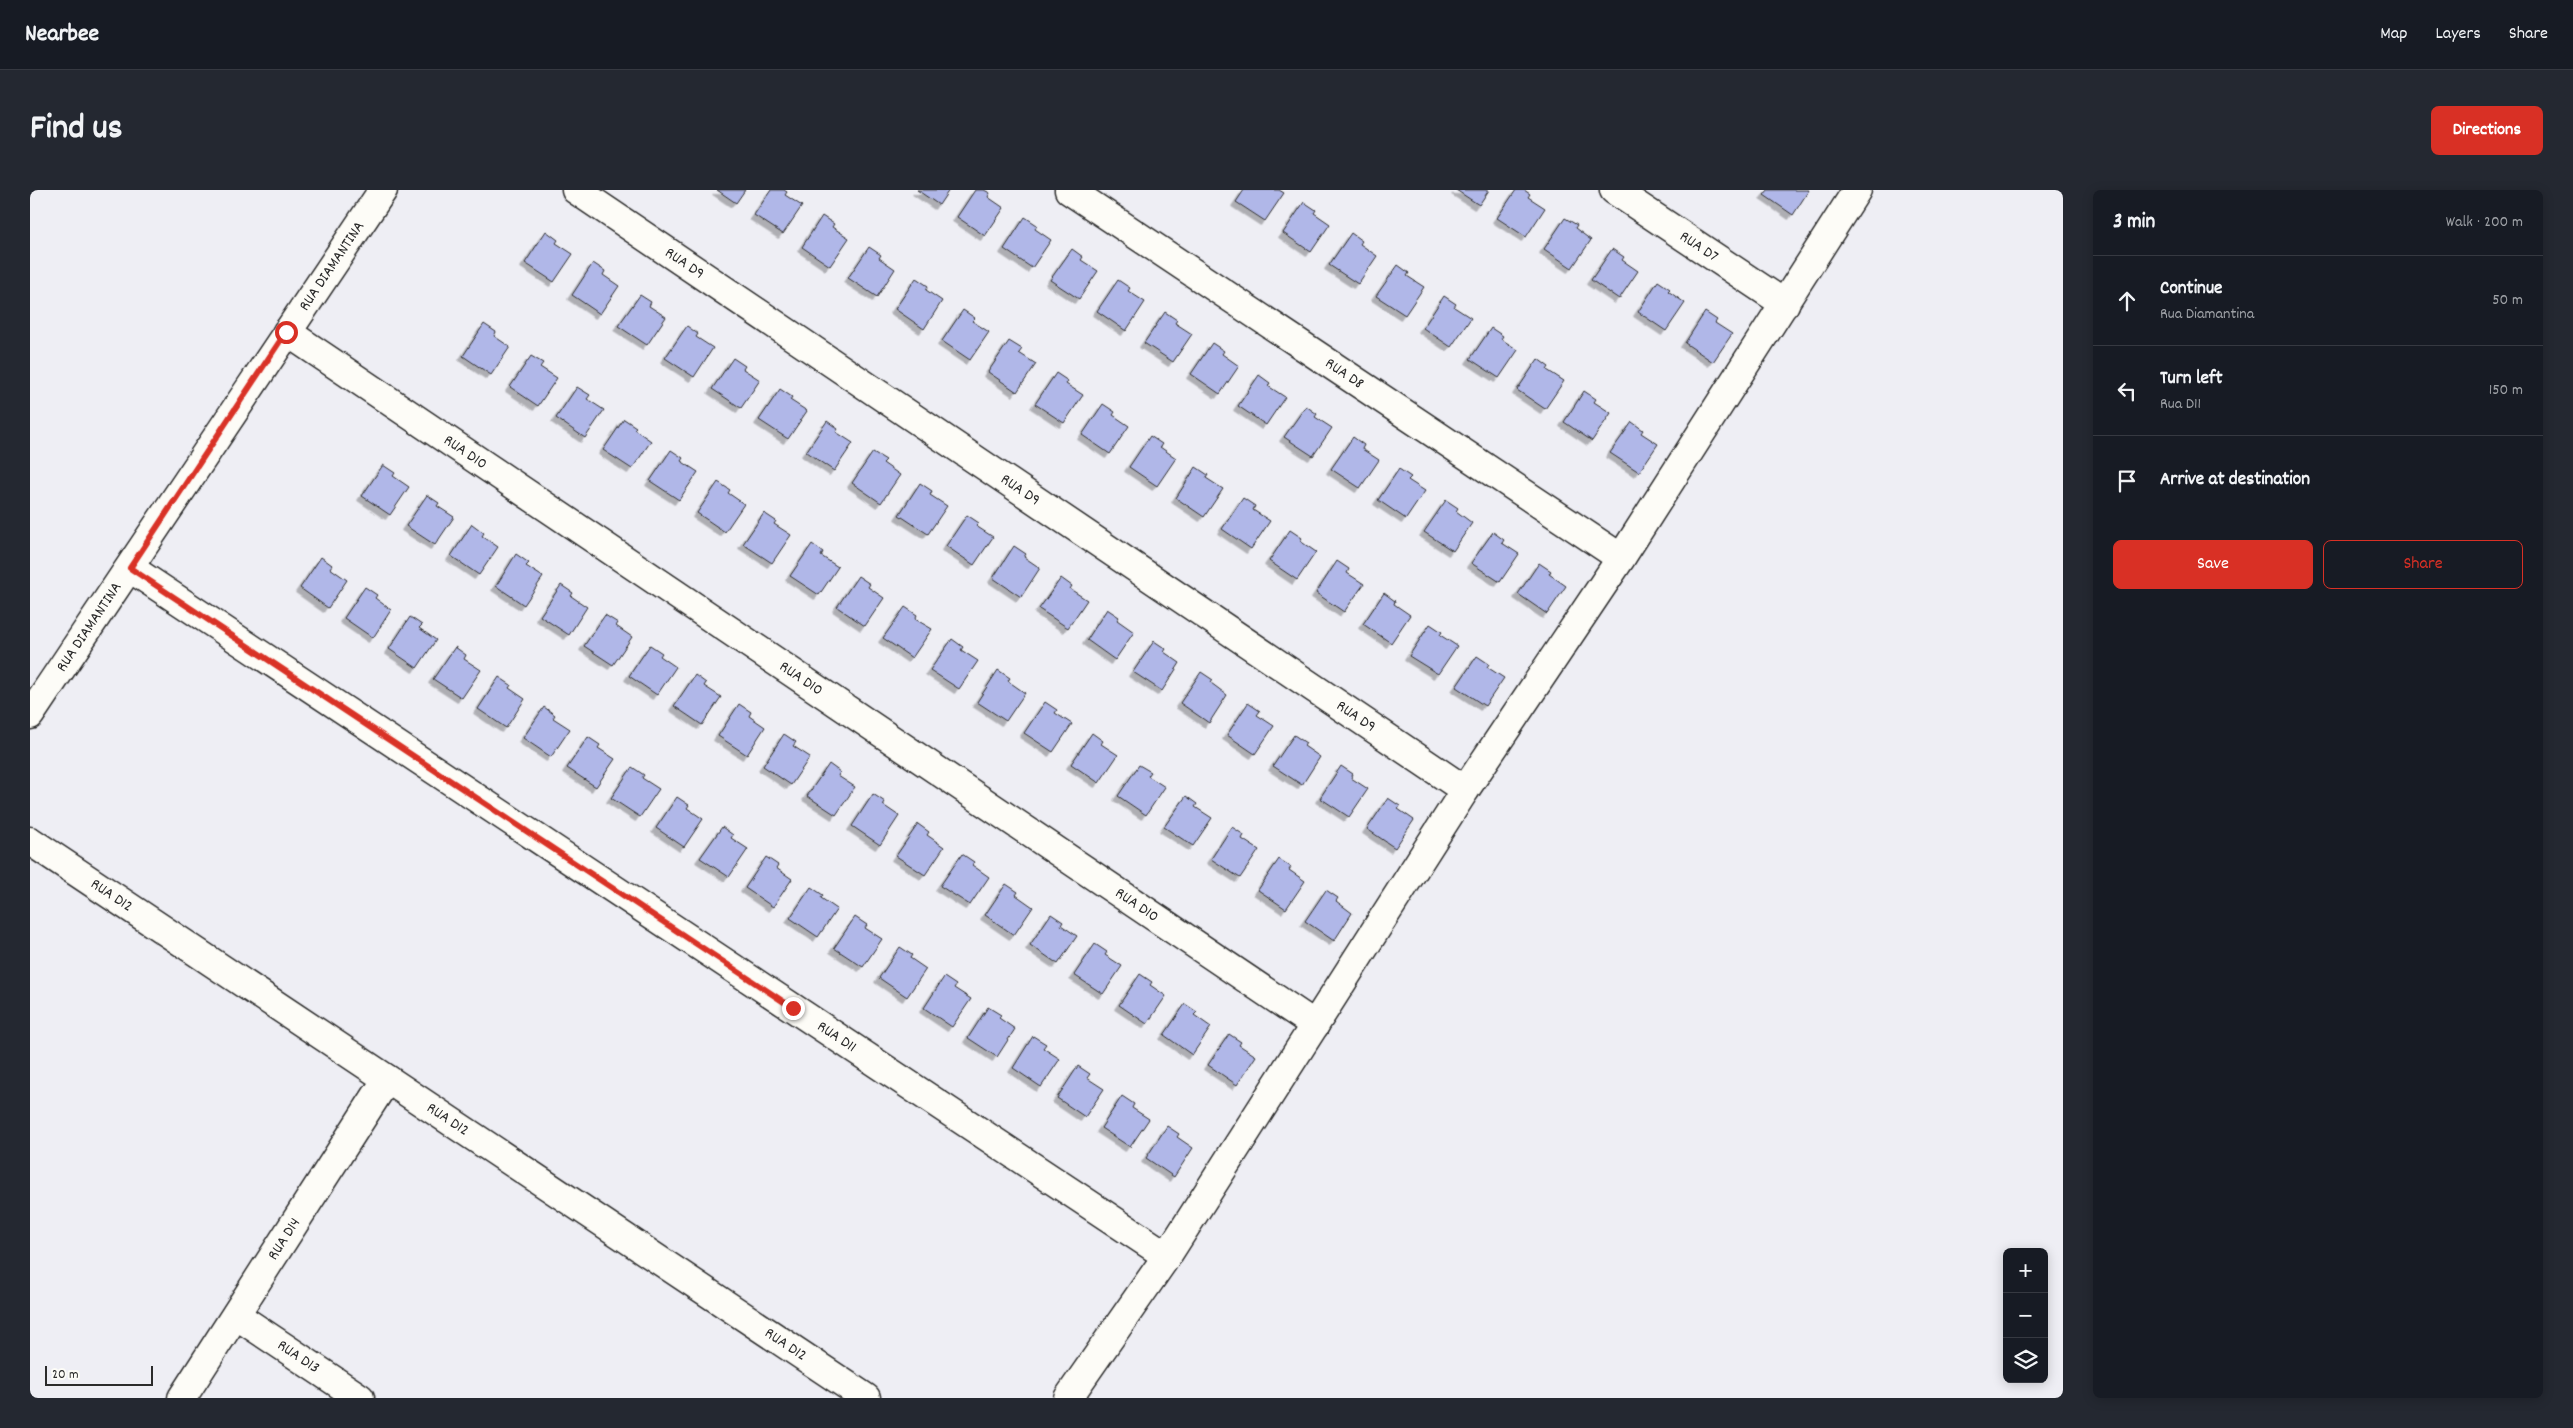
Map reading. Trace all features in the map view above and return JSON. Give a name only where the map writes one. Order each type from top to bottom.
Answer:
[{"type":"street","name":"RUA DIAMANTINA","points":[[30,715],[383,190]]},
{"type":"street","name":"RUA D9","points":[[576,190],[1465,790]]},
{"type":"street","name":"RUA D8","points":[[1069,190],[1621,558]]},
{"type":"street","name":"RUA D7","points":[[1614,190],[1785,304]]},
{"type":"street","points":[[1068,1398],[1167,1256],[1465,790],[1621,558],[1857,190]]},
{"type":"street","name":"RUA D10","points":[[286,332],[1315,1025]]},
{"type":"street","name":"RUA D11","points":[[130,568],[1167,1256]]},
{"type":"street","name":"RUA D12","points":[[30,842],[866,1398]]},
{"type":"street","name":"RUA D14","points":[[182,1398],[387,1080]]},
{"type":"street","name":"RUA D13","points":[[236,1314],[360,1398]]},
{"type":"building","points":[[717,190],[745,190],[736,203]]},
{"type":"building","points":[[771,190],[784,190],[787,192],[785,195],[802,206],[783,234],[754,215]]},
{"type":"building","points":[[917,190],[949,190],[939,205]]},
{"type":"building","points":[[975,190],[984,190],[990,193],[988,197],[1004,208],[985,236],[957,217]]},
{"type":"building","points":[[1244,190],[1279,190],[1284,193],[1265,221],[1236,202]]},
{"type":"building","points":[[1456,190],[1489,190],[1479,205]]},
{"type":"building","points":[[1516,190],[1524,190],[1530,194],[1528,197],[1545,208],[1526,237],[1497,218]]},
{"type":"building","points":[[1768,190],[1809,190],[1793,215],[1764,195]]},
{"type":"building","points":[[1304,202],[1316,210],[1314,213],[1330,224],[1311,252],[1283,233]]},
{"type":"building","points":[[822,216],[834,224],[832,227],[849,238],[830,266],[802,247]]},
{"type":"building","points":[[1025,217],[1037,225],[1035,229],[1051,240],[1032,268],[1004,249]]},
{"type":"building","points":[[1565,218],[1577,225],[1575,228],[1591,240],[1572,268],[1544,249]]},
{"type":"building","points":[[546,231],[558,240],[556,243],[573,254],[554,282],[525,263]]},
{"type":"building","points":[[1351,233],[1362,241],[1360,244],[1377,256],[1358,284],[1329,265]]},
{"type":"building","points":[[869,247],[881,255],[879,258],[895,269],[877,297],[848,278]]},
{"type":"building","points":[[1072,249],[1083,257],[1081,260],[1098,271],[1079,299],[1050,280]]},
{"type":"building","points":[[1612,249],[1624,257],[1622,260],[1638,271],[1619,299],[1591,280]]},
{"type":"building","points":[[593,263],[605,271],[603,275],[619,286],[600,314],[572,295]]},
{"type":"building","points":[[1398,265],[1409,273],[1407,276],[1424,287],[1405,315],[1376,296]]},
{"type":"building","points":[[916,278],[928,286],[926,290],[942,301],[924,329],[895,309]]},
{"type":"building","points":[[1118,280],[1130,288],[1128,291],[1145,302],[1126,331],[1097,311]]},
{"type":"building","points":[[1658,281],[1685,303],[1666,331],[1638,312]]},
{"type":"building","points":[[640,295],[651,302],[649,306],[666,317],[647,345],[618,326]]},
{"type":"building","points":[[1444,296],[1456,304],[1454,307],[1471,318],[1451,347],[1423,328]]},
{"type":"building","points":[[963,310],[975,318],[972,321],[989,332],[970,360],[942,341]]},
{"type":"building","points":[[1165,312],[1177,320],[1175,323],[1192,334],[1173,362],[1144,343]]},
{"type":"building","points":[[1705,312],[1717,320],[1715,323],[1732,334],[1713,362],[1685,343]]},
{"type":"building","points":[[484,324],[496,332],[494,336],[510,347],[491,375],[463,356]]},
{"type":"building","points":[[687,326],[698,334],[696,337],[713,348],[694,377],[665,358]]},
{"type":"building","points":[[1491,328],[1503,336],[1501,339],[1518,350],[1499,378],[1470,359]]},
{"type":"building","points":[[1009,341],[1022,349],[1019,353],[1036,364],[1017,392],[988,372]]},
{"type":"building","points":[[1212,343],[1224,351],[1222,354],[1239,366],[1220,394],[1191,374]]},
{"type":"building","points":[[531,356],[543,363],[540,367],[557,378],[538,406],[510,387]]},
{"type":"building","points":[[733,358],[745,366],[743,369],[760,380],[741,408],[712,389]]},
{"type":"building","points":[[1538,359],[1549,367],[1547,370],[1564,381],[1545,409],[1517,390]]},
{"type":"building","points":[[1056,373],[1068,381],[1066,384],[1083,395],[1064,423],[1035,404]]},
{"type":"building","points":[[1259,375],[1270,383],[1268,386],[1285,397],[1266,425],[1238,406]]},
{"type":"building","points":[[577,387],[590,395],[587,399],[604,410],[585,438],[556,418]]},
{"type":"building","points":[[780,389],[792,397],[790,400],[807,411],[788,439],[759,420]]},
{"type":"building","points":[[1584,391],[1596,399],[1594,402],[1611,413],[1592,441],[1564,422]]},
{"type":"building","points":[[1103,404],[1115,412],[1113,415],[1129,426],[1110,454],[1082,435]]},
{"type":"building","points":[[1306,406],[1317,414],[1315,417],[1332,428],[1313,456],[1284,437]]},
{"type":"building","points":[[624,419],[651,441],[632,469],[603,450]]},
{"type":"building","points":[[827,421],[838,429],[836,432],[853,443],[834,471],[806,452]]},
{"type":"building","points":[[1632,422],[1643,430],[1641,433],[1658,444],[1639,472],[1610,453]]},
{"type":"building","points":[[1150,436],[1162,444],[1160,447],[1176,458],[1157,486],[1129,467]]},
{"type":"building","points":[[1353,437],[1364,445],[1362,449],[1379,460],[1360,488],[1331,469]]},
{"type":"building","points":[[671,450],[683,458],[681,461],[698,472],[679,500],[650,481]]},
{"type":"building","points":[[873,452],[886,460],[883,463],[900,475],[881,503],[852,483]]},
{"type":"building","points":[[383,465],[395,473],[393,476],[409,487],[390,515],[362,496]]},
{"type":"building","points":[[1196,467],[1208,475],[1206,478],[1223,489],[1204,517],[1176,498]]},
{"type":"building","points":[[1399,469],[1411,477],[1408,480],[1425,491],[1406,519],[1378,500]]},
{"type":"building","points":[[718,482],[730,490],[728,493],[744,504],[725,532],[697,513]]},
{"type":"building","points":[[920,483],[932,491],[930,495],[947,506],[928,534],[899,515]]},
{"type":"building","points":[[427,495],[439,503],[437,506],[454,517],[435,545],[406,526]]},
{"type":"building","points":[[1243,498],[1255,506],[1253,510],[1270,521],[1251,549],[1222,529]]},
{"type":"building","points":[[1446,500],[1458,508],[1456,511],[1472,523],[1453,551],[1424,532]]},
{"type":"building","points":[[764,513],[776,521],[774,524],[791,535],[772,563],[743,544]]},
{"type":"building","points":[[967,515],[979,523],[976,526],[993,537],[974,565],[946,546]]},
{"type":"building","points":[[472,524],[484,533],[482,536],[498,547],[479,575],[451,556]]},
{"type":"building","points":[[1290,530],[1302,538],[1300,541],[1316,552],[1297,580],[1269,561]]},
{"type":"building","points":[[1493,532],[1504,540],[1502,543],[1519,554],[1500,582],[1471,563]]},
{"type":"building","points":[[812,544],[823,552],[821,556],[838,567],[819,595],[790,576]]},
{"type":"building","points":[[1014,546],[1026,554],[1024,557],[1040,568],[1021,597],[993,578]]},
{"type":"building","points":[[516,554],[529,563],[526,566],[543,577],[524,605],[496,586]]},
{"type":"building","points":[[321,557],[332,565],[330,568],[347,580],[328,608],[300,588]]},
{"type":"building","points":[[1337,561],[1349,569],[1347,573],[1364,584],[1344,612],[1316,593]]},
{"type":"building","points":[[1539,563],[1551,571],[1549,574],[1566,586],[1547,614],[1518,594]]},
{"type":"building","points":[[858,576],[870,584],[868,587],[884,598],[865,626],[837,607]]},
{"type":"building","points":[[1061,578],[1072,586],[1070,589],[1087,600],[1068,628],[1039,609]]},
{"type":"building","points":[[561,585],[573,593],[571,596],[587,607],[569,635],[540,616]]},
{"type":"building","points":[[365,587],[377,595],[375,598],[391,610],[373,638],[344,618]]},
{"type":"building","points":[[1384,593],[1395,601],[1394,604],[1410,615],[1391,643],[1363,624]]},
{"type":"building","points":[[905,607],[917,615],[915,619],[932,629],[912,658],[883,638]]},
{"type":"building","points":[[1107,609],[1119,617],[1117,620],[1134,632],[1115,660],[1087,640]]},
{"type":"building","points":[[605,615],[618,623],[616,626],[632,637],[613,665],[584,646]]},
{"type":"building","points":[[410,617],[422,625],[419,628],[436,640],[417,668],[389,649]]},
{"type":"building","points":[[1430,624],[1442,632],[1440,635],[1457,646],[1438,674],[1409,656]]},
{"type":"building","points":[[952,639],[963,647],[961,650],[978,661],[959,689],[930,670]]},
{"type":"building","points":[[1154,641],[1166,649],[1164,652],[1180,663],[1162,691],[1133,672]]},
{"type":"building","points":[[650,645],[662,653],[660,656],[676,667],[657,695],[629,676]]},
{"type":"building","points":[[455,647],[466,655],[464,659],[481,670],[462,698],[433,679]]},
{"type":"building","points":[[1477,656],[1489,664],[1487,667],[1504,678],[1485,706],[1456,687]]},
{"type":"building","points":[[998,670],[1010,678],[1008,681],[1025,693],[1006,721],[977,702]]},
{"type":"building","points":[[1201,672],[1213,680],[1211,683],[1227,695],[1209,723],[1180,703]]},
{"type":"building","points":[[695,675],[706,683],[704,686],[721,697],[702,725],[674,706]]},
{"type":"building","points":[[499,677],[511,685],[509,688],[525,699],[506,728],[478,709]]},
{"type":"building","points":[[1045,702],[1057,710],[1055,713],[1072,724],[1053,752],[1024,733]]},
{"type":"building","points":[[1248,703],[1260,711],[1257,715],[1274,726],[1255,754],[1227,735]]},
{"type":"building","points":[[739,704],[751,712],[749,716],[765,727],[747,755],[718,736]]},
{"type":"building","points":[[544,707],[555,715],[553,718],[570,729],[551,757],[523,738]]},
{"type":"building","points":[[1092,733],[1103,741],[1101,744],[1118,755],[1099,783],[1071,764]]},
{"type":"building","points":[[784,734],[796,742],[793,746],[810,757],[791,785],[763,766]]},
{"type":"building","points":[[1294,735],[1306,743],[1304,746],[1320,757],[1302,785],[1273,766]]},
{"type":"building","points":[[588,737],[600,745],[598,748],[615,759],[596,787],[567,768]]},
{"type":"building","points":[[829,764],[840,772],[838,776],[855,787],[836,815],[807,796]]},
{"type":"building","points":[[1139,765],[1151,772],[1148,776],[1165,787],[1146,815],[1118,796]]},
{"type":"building","points":[[1341,766],[1353,774],[1351,778],[1368,789],[1349,817],[1320,798]]},
{"type":"building","points":[[632,767],[644,775],[642,778],[659,789],[640,817],[611,798]]},
{"type":"building","points":[[873,794],[885,802],[883,805],[899,816],[880,845],[852,826]]},
{"type":"building","points":[[1186,796],[1197,804],[1195,807],[1212,818],[1193,846],[1164,827]]},
{"type":"building","points":[[677,797],[689,805],[687,808],[703,819],[684,847],[656,828]]},
{"type":"building","points":[[1388,798],[1400,806],[1398,809],[1414,820],[1395,848],[1367,829]]},
{"type":"building","points":[[918,824],[929,832],[927,835],[944,847],[925,875],[896,856]]},
{"type":"building","points":[[722,827],[733,835],[731,838],[748,849],[729,877],[700,858]]},
{"type":"building","points":[[1232,827],[1244,835],[1242,839],[1259,850],[1240,878],[1211,859]]},
{"type":"building","points":[[962,854],[974,862],[972,865],[989,877],[970,905],[940,886]]},
{"type":"building","points":[[766,857],[778,865],[776,868],[792,879],[773,907],[745,888]]},
{"type":"building","points":[[1279,859],[1291,867],[1289,870],[1305,881],[1286,909],[1258,890]]},
{"type":"building","points":[[1006,884],[1018,892],[1016,895],[1033,907],[1014,935],[985,915]]},
{"type":"building","points":[[811,887],[823,895],[821,898],[837,909],[818,937],[790,918]]},
{"type":"building","points":[[1326,890],[1338,898],[1336,901],[1352,913],[1334,941],[1305,921]]},
{"type":"building","points":[[1051,914],[1063,922],[1061,925],[1077,936],[1058,964],[1030,945]]},
{"type":"building","points":[[855,917],[867,925],[865,928],[882,939],[863,967],[834,948]]},
{"type":"building","points":[[1095,944],[1107,952],[1105,955],[1122,966],[1103,994],[1074,975]]},
{"type":"building","points":[[900,947],[912,955],[910,958],[926,969],[907,997],[879,978]]},
{"type":"building","points":[[1140,974],[1152,982],[1150,985],[1166,996],[1147,1024],[1119,1005]]},
{"type":"building","points":[[944,977],[956,985],[954,988],[971,999],[952,1027],[924,1008]]},
{"type":"building","points":[[1185,1004],[1197,1012],[1194,1015],[1211,1027],[1192,1055],[1164,1035]]},
{"type":"building","points":[[988,1007],[1001,1015],[999,1018],[1015,1029],[997,1057],[968,1038]]},
{"type":"building","points":[[1229,1034],[1241,1042],[1239,1045],[1256,1056],[1237,1085],[1208,1065]]},
{"type":"building","points":[[1033,1036],[1046,1044],[1043,1048],[1060,1059],[1041,1087],[1013,1068]]},
{"type":"building","points":[[1078,1066],[1090,1074],[1087,1078],[1104,1089],[1085,1117],[1057,1098]]},
{"type":"building","points":[[1122,1096],[1134,1104],[1132,1108],[1149,1119],[1130,1147],[1101,1128]]},
{"type":"building","points":[[1167,1126],[1179,1134],[1177,1137],[1193,1148],[1174,1177],[1146,1158]]},
{"type":"route","points":[[286,332],[130,568],[793,1008]]}]
